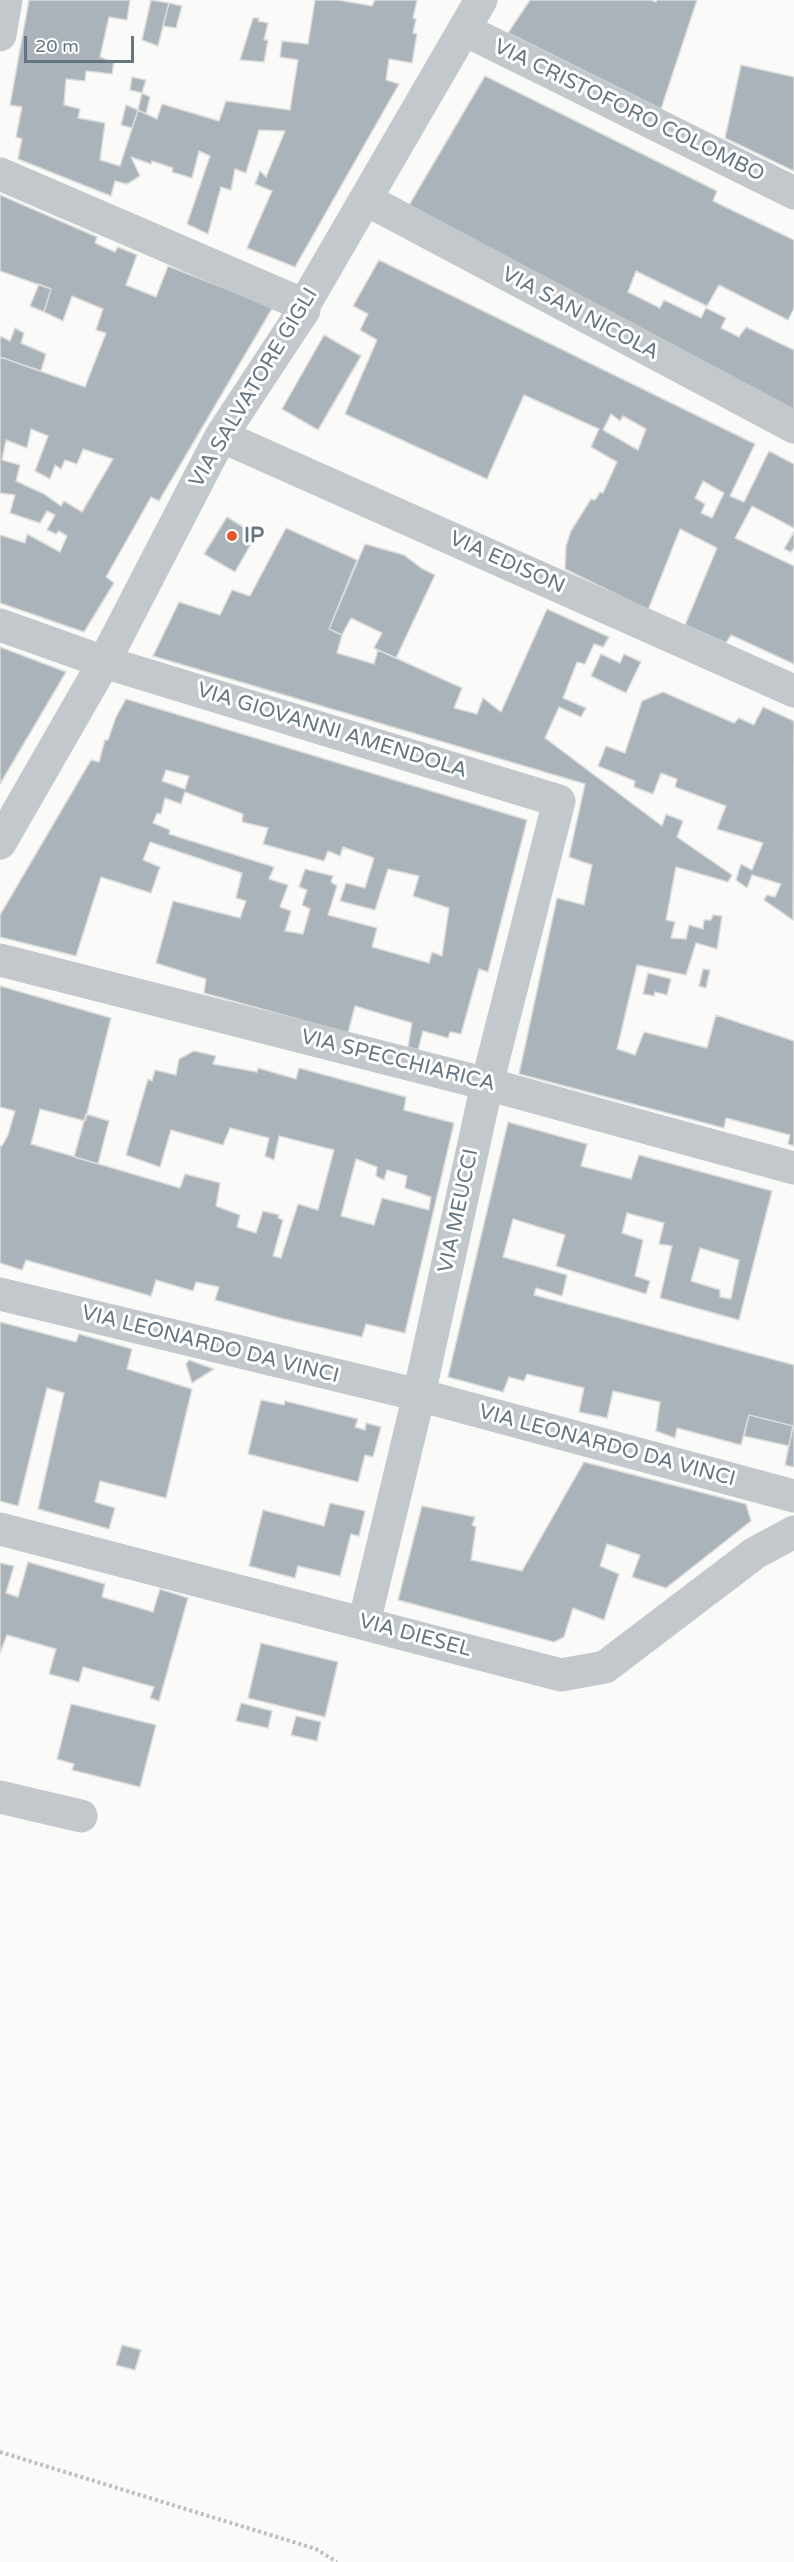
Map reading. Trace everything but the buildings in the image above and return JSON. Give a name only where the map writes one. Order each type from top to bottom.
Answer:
[{"type":"street","points":[[0,35],[6,0]]},
{"type":"street","name":"VIA SALVATORE GIGLI","points":[[0,843],[105,662],[221,436],[304,309],[304,305],[367,201],[482,0]]},
{"type":"street","name":"VIA CRISTOFORO COLOMBO","points":[[465,30],[794,193]]},
{"type":"street","points":[[0,174],[304,305]]},
{"type":"street","name":"VIA SAN NICOLA","points":[[367,201],[794,428]]},
{"type":"street","name":"VIA EDISON","points":[[221,436],[794,691]]},
{"type":"street","name":"VIA GIOVANNI AMENDOLA","points":[[0,625],[105,662],[559,801]]},
{"type":"street","name":"VIA MEUCCI","points":[[363,1623],[419,1395],[487,1084],[559,801]]},
{"type":"street","name":"VIA SPECCHIARICA","points":[[0,960],[487,1084],[794,1168]]},
{"type":"street","name":"VIA LEONARDO DA VINCI","points":[[0,1294],[419,1395],[794,1496]]},
{"type":"street","name":"VIA DIESEL","points":[[0,1529],[561,1675],[605,1667],[755,1553],[794,1532]]},
{"type":"street","points":[[0,1797],[81,1816]]},
{"type":"path","points":[[0,2452],[316,2549],[337,2562]]},
{"type":"place","name":"IP","points":[[232,536]]}]
